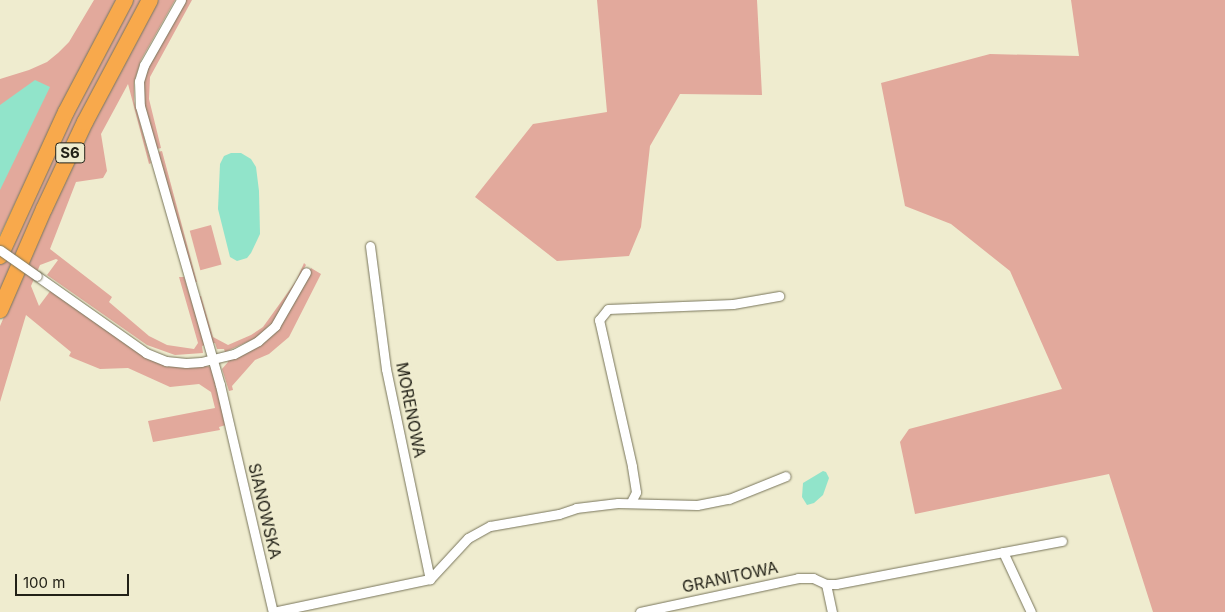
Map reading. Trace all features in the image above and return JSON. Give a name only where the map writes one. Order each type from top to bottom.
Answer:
[{"type":"highway","name":"S6","points":[[0,256],[66,112],[125,0]]},
{"type":"highway","name":"S6","points":[[0,310],[44,209],[85,122],[150,0]]},
{"type":"street","name":"SIANOWSKA","points":[[181,0],[144,66],[140,81],[139,98],[153,153],[213,359],[273,612]]},
{"type":"street","name":"MORENOWA","points":[[370,246],[386,369],[430,579]]},
{"type":"street","points":[[0,250],[146,354],[176,363],[201,362],[242,350],[267,334],[284,313],[306,272]]},
{"type":"street","points":[[631,502],[636,492],[632,466],[599,320],[608,309],[732,304],[778,296]]},
{"type":"street","points":[[273,612],[430,579],[468,538],[490,526],[559,514],[576,508],[631,502],[697,505],[729,499],[786,476]]},
{"type":"street","points":[[832,612],[826,584],[836,584],[1062,541]]},
{"type":"street","points":[[1002,552],[1031,612]]},
{"type":"street","name":"GRANITOWA","points":[[640,612],[798,578],[813,578],[826,584]]},
{"type":"shaded area","points":[[94,0],[116,0],[67,94],[0,235],[0,79],[47,62],[58,53],[69,42]]},
{"type":"shaded area","points":[[129,0],[143,0],[0,296],[0,264]]},
{"type":"shaded area","points":[[156,0],[175,0],[141,60],[134,83],[134,101],[151,163],[149,164],[128,84],[101,134],[107,171],[103,178],[76,182],[50,249],[112,297],[109,302],[149,336],[167,345],[194,349],[198,343],[179,277],[184,277],[205,345],[202,346],[203,353],[175,355],[147,345],[47,275],[58,260],[56,259],[40,265],[31,286],[39,306],[51,290],[139,353],[211,367],[226,425],[219,427],[220,430],[153,442],[148,421],[215,408],[211,392],[199,384],[170,387],[128,368],[100,369],[73,358],[69,356],[71,352],[26,315],[0,402],[0,326],[65,177]]},
{"type":"shaded area","points":[[183,0],[192,0],[150,77],[149,99],[161,148],[157,149],[141,94],[145,69]]},
{"type":"shaded area","points":[[597,0],[757,0],[762,95],[680,94],[650,146],[641,227],[629,256],[557,261],[475,197],[533,124],[607,112]]},
{"type":"shaded area","points":[[1071,0],[1225,0],[1225,612],[1153,612],[1109,474],[915,514],[900,442],[909,429],[1062,389],[1010,271],[951,224],[905,206],[881,83],[990,54],[1079,56]]},
{"type":"shaded area","points":[[162,151],[197,282],[194,282],[158,152]]},
{"type":"shaded area","points":[[211,225],[222,265],[200,270],[190,231]]},
{"type":"shaded area","points":[[304,263],[306,265],[275,319],[258,337],[225,352],[224,349],[217,349],[215,343],[211,343],[199,296],[201,296],[213,337],[228,345],[251,335],[263,327],[296,281]]},
{"type":"shaded area","points":[[311,268],[321,274],[289,337],[269,354],[255,360],[232,386],[233,390],[229,391],[222,369],[228,362],[227,359],[253,348]]},
{"type":"water","points":[[35,80],[50,87],[0,190],[0,105]]},
{"type":"water","points":[[231,153],[241,153],[251,159],[256,167],[259,191],[260,234],[247,258],[237,261],[230,257],[218,209],[220,164],[224,156]]},
{"type":"water","points":[[823,471],[826,472],[829,478],[823,495],[814,503],[807,505],[802,497],[803,483]]}]
